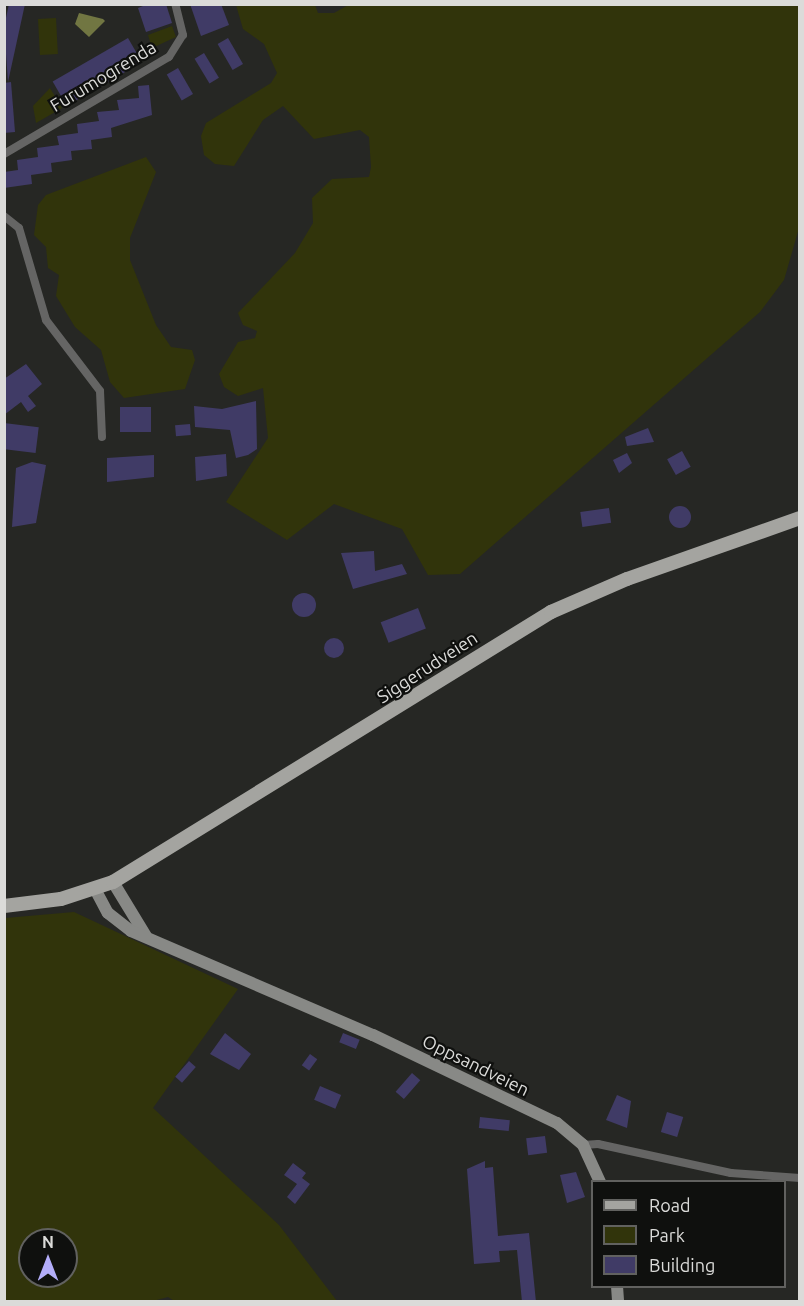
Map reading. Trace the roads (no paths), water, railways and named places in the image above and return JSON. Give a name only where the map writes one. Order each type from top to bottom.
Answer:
[{"type":"main road","name":"Siggerudveien","points":[[4,906],[95,889],[113,882],[551,612],[627,579],[800,518]]},
{"type":"main road","points":[[113,882],[147,937]]},
{"type":"main road","name":"Oppsandveien","points":[[95,889],[114,919],[147,937],[390,1043],[557,1123],[583,1145]]},
{"type":"main road","points":[[583,1145],[599,1180]]},
{"type":"street","name":"Furumogrenda","points":[[4,154],[169,57],[183,35],[175,4]]},
{"type":"street","points":[[4,216],[19,228],[46,320],[99,391],[102,437]]},
{"type":"street","points":[[583,1145],[598,1144],[730,1173],[800,1178]]}]
